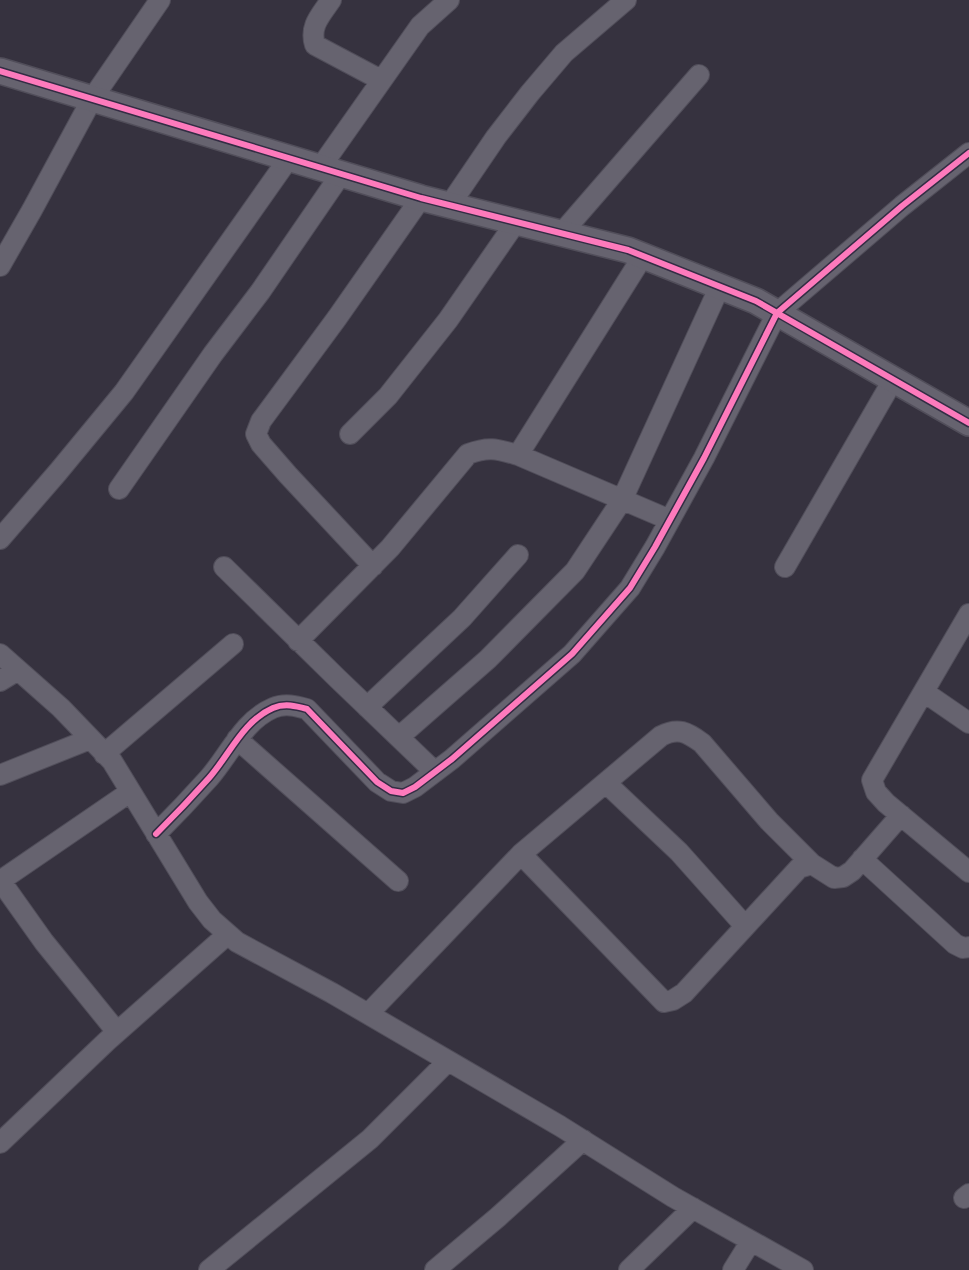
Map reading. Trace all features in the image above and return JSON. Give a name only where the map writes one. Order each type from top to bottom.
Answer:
[{"type":"street","points":[[0,266],[92,99],[160,0]]},
{"type":"street","points":[[332,0],[316,21],[312,35],[315,45],[381,80]]},
{"type":"street","points":[[119,489],[212,354],[260,292],[381,80],[420,26],[449,0]]},
{"type":"street","points":[[449,206],[496,137],[530,92],[558,60],[626,0]]},
{"type":"street","points":[[0,71],[449,206],[628,250],[756,301],[969,423]]},
{"type":"street","points":[[561,234],[699,75]]},
{"type":"street","points":[[156,834],[224,760],[250,723],[273,708],[283,705],[294,705],[307,709],[377,782],[392,791],[403,793],[415,787],[435,772],[512,708],[572,654],[630,588],[704,458],[777,313],[902,206],[969,153]]},
{"type":"street","points":[[0,539],[124,392],[289,158]]},
{"type":"street","points":[[372,566],[288,475],[261,444],[256,434],[261,421],[337,318],[421,198]]},
{"type":"street","points":[[350,434],[388,396],[442,327],[516,222]]},
{"type":"street","points":[[518,455],[643,256]]},
{"type":"street","points":[[399,737],[488,660],[575,571],[622,500],[720,286]]},
{"type":"street","points":[[785,567],[893,380]]},
{"type":"street","points":[[298,641],[390,548],[468,454],[483,448],[518,455],[670,520]]},
{"type":"street","points":[[367,707],[462,618],[518,555]]},
{"type":"street","points":[[224,567],[298,641],[435,772]]},
{"type":"street","points":[[969,614],[872,780],[876,792],[900,815],[969,872]]},
{"type":"street","points":[[104,754],[233,644]]},
{"type":"street","points":[[0,654],[61,708],[112,761],[198,902],[212,920],[237,942],[368,1014],[583,1140],[693,1208],[803,1270]]},
{"type":"street","points":[[0,681],[18,670]]},
{"type":"street","points":[[924,692],[969,723]]},
{"type":"street","points":[[368,1014],[522,854],[661,736],[671,731],[690,734],[702,743],[770,821],[812,864],[834,878],[848,874],[900,815]]},
{"type":"street","points":[[0,775],[90,739]]},
{"type":"street","points":[[237,739],[398,881]]},
{"type":"street","points":[[606,782],[678,852],[745,926]]},
{"type":"street","points":[[117,1032],[44,942],[0,880],[130,792]]},
{"type":"street","points":[[522,854],[664,1002],[673,1000],[684,993],[799,868],[812,864]]},
{"type":"street","points":[[862,860],[955,944],[963,948],[969,947]]},
{"type":"street","points":[[0,1143],[117,1032],[228,934]]},
{"type":"street","points":[[209,1270],[370,1139],[448,1061]]},
{"type":"street","points":[[435,1270],[498,1217],[583,1140]]},
{"type":"street","points":[[629,1270],[693,1208]]},
{"type":"street","points":[[733,1270],[751,1241]]},
{"type":"cycle path","points":[[0,71],[421,198],[628,250],[756,301],[969,423]]},
{"type":"cycle path","points":[[156,834],[217,769],[253,721],[277,706],[307,709],[377,782],[391,791],[403,793],[415,787],[452,759],[572,654],[630,588],[704,458],[777,313],[902,206],[969,153]]}]
